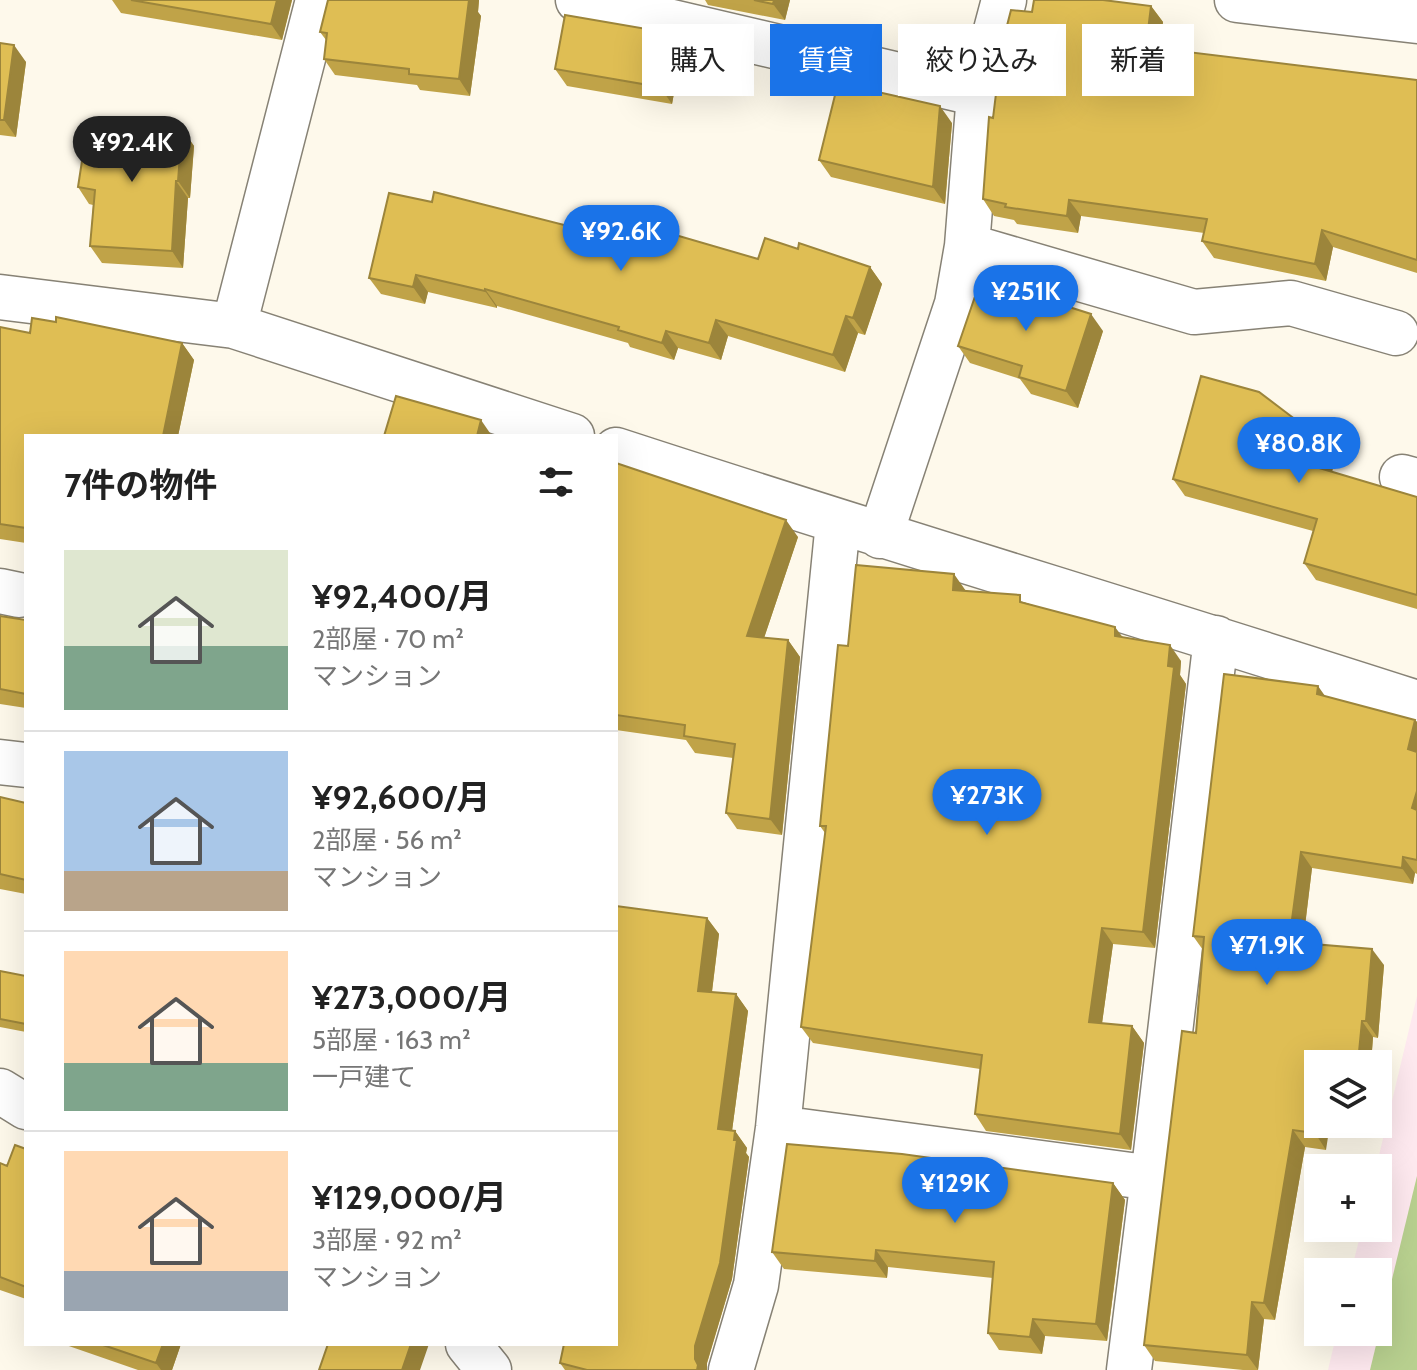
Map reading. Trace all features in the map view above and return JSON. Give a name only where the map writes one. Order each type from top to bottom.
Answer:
[{"type":"street","points":[[234,326],[318,0]]},
{"type":"street","points":[[578,0],[898,75]]},
{"type":"street","points":[[998,24],[1004,0]]},
{"type":"street","points":[[1237,0],[1417,21]]},
{"type":"street","points":[[880,536],[957,304],[967,246],[979,96]]},
{"type":"street","points":[[967,246],[1194,312],[1291,303],[1396,333]]},
{"type":"street","points":[[0,297],[234,326],[566,434]]},
{"type":"street","points":[[618,451],[880,536],[1417,703]]},
{"type":"street","points":[[731,1370],[756,1285],[778,1128],[838,522]]},
{"type":"street","points":[[1129,1370],[1216,638]]},
{"type":"street","points":[[0,762],[24,765]]},
{"type":"street","points":[[0,1091],[24,1106]]},
{"type":"street","points":[[778,1128],[1153,1178]]},
{"type":"street","points":[[470,1346],[489,1370]]},
{"type":"shaded area","points":[[1417,996],[1417,1370],[1328,1370],[1334,1346],[1392,1346],[1392,1258],[1354,1258],[1358,1242],[1392,1242],[1392,1154],[1379,1154],[1383,1138],[1392,1138],[1392,1101]]},
{"type":"green space","points":[[1417,1176],[1417,1370],[1370,1370],[1376,1346],[1392,1346],[1392,1279]]},
{"type":"building","points":[[131,0],[277,0],[271,24]]},
{"type":"building","points":[[328,0],[469,0],[459,79],[409,74],[409,69],[324,59],[327,33],[320,32]]},
{"type":"building","points":[[1034,0],[1103,0],[1151,6],[1149,24],[1082,24],[1082,96],[1194,96],[1194,53],[1417,80],[1417,260],[1322,230],[1315,264],[1202,241],[1207,219],[1069,200],[1067,216],[1005,207],[1006,204],[983,199],[989,117],[993,118],[996,96],[1066,96],[1066,24],[1007,24],[1011,10],[1032,12]]},
{"type":"building","points":[[565,15],[642,28],[642,84],[555,69]]},
{"type":"building","points":[[0,43],[14,45],[4,120],[0,120]]},
{"type":"building","points":[[882,93],[940,106],[933,187],[819,160],[835,96],[882,96]]},
{"type":"building","points":[[88,122],[182,129],[172,251],[90,246],[95,190],[78,187]]},
{"type":"building","points":[[434,192],[643,245],[648,227],[758,259],[765,238],[798,249],[799,243],[870,267],[853,318],[846,316],[833,355],[716,320],[709,343],[666,331],[662,343],[618,330],[619,327],[485,289],[416,275],[413,287],[369,278],[389,193],[432,202]]},
{"type":"building","points":[[981,279],[1091,314],[1066,391],[1019,377],[1022,366],[958,346]]},
{"type":"building","points":[[56,317],[182,343],[163,434],[24,434],[24,528],[0,524],[0,327],[30,333],[32,318],[56,322]]},
{"type":"building","points":[[1201,376],[1259,392],[1325,442],[1316,467],[1417,497],[1417,595],[1304,563],[1317,519],[1173,479]]},
{"type":"building","points":[[396,396],[481,420],[478,434],[385,434]]},
{"type":"building","points":[[618,464],[786,520],[747,636],[788,640],[770,819],[726,813],[735,744],[684,736],[685,725],[618,715]]},
{"type":"building","points":[[856,565],[954,574],[953,590],[1020,595],[1020,602],[1115,627],[1115,636],[1170,645],[1168,666],[1174,667],[1143,932],[1102,928],[1089,1022],[1132,1026],[1120,1134],[975,1114],[982,1055],[801,1027],[826,826],[820,826],[838,645],[848,646]]},
{"type":"building","points":[[0,616],[24,620],[24,694],[0,689]]},
{"type":"building","points":[[1224,674],[1318,686],[1317,694],[1415,720],[1408,749],[1417,752],[1417,791],[1412,808],[1417,810],[1417,860],[1403,857],[1402,868],[1301,852],[1289,942],[1372,949],[1366,1021],[1362,1021],[1359,1050],[1304,1050],[1304,1132],[1293,1130],[1264,1303],[1252,1302],[1247,1355],[1144,1345],[1182,1031],[1196,1033],[1204,937],[1193,936]]},
{"type":"building","points":[[0,797],[24,803],[24,880],[0,874]]},
{"type":"building","points":[[618,906],[707,918],[698,991],[736,994],[718,1129],[735,1131],[734,1140],[737,1140],[720,1263],[695,1346],[697,1370],[587,1370],[560,1363],[564,1346],[618,1346]]},
{"type":"building","points":[[0,971],[24,976],[24,1024],[0,1019]]},
{"type":"building","points":[[787,1144],[902,1154],[1113,1183],[1096,1324],[1033,1319],[1030,1337],[988,1333],[994,1262],[876,1250],[875,1261],[772,1252]]},
{"type":"building","points":[[15,1145],[24,1148],[24,1286],[0,1277],[0,1163],[7,1166]]},
{"type":"building","points":[[106,1346],[162,1346],[156,1363]]},
{"type":"building","points":[[327,1346],[410,1346],[402,1370],[319,1370]]}]
